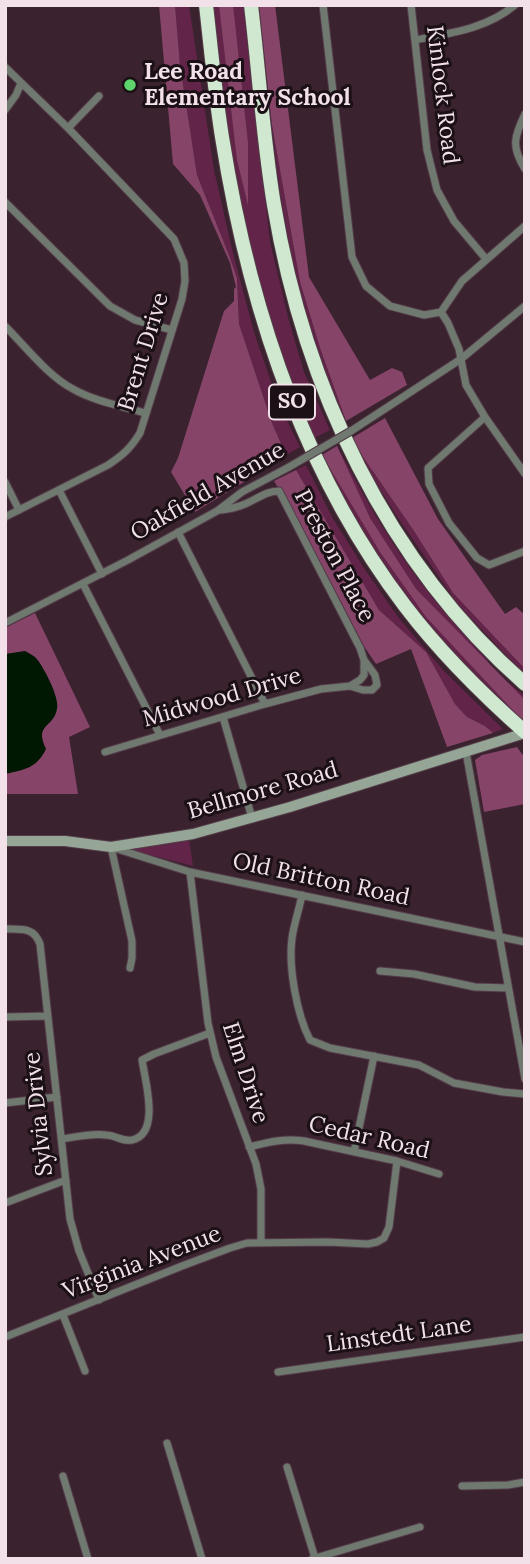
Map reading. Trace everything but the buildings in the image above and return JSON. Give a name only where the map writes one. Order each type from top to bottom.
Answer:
[{"type":"highway","name":"SO","points":[[206,5],[222,135],[237,217],[270,340],[299,419],[342,508],[376,565],[405,606],[458,669],[525,732]]},
{"type":"highway","name":"SO","points":[[251,5],[273,203],[300,324],[330,405],[365,479],[409,552],[465,624],[525,684]]},
{"type":"main road","name":"Bellmore Road","points":[[5,841],[65,841],[111,847],[192,834],[525,732]]},
{"type":"street","points":[[323,5],[352,257],[366,286],[390,306],[424,315],[442,312],[461,281],[525,226]]},
{"type":"street","name":"Kinlock Road","points":[[411,5],[427,150],[437,190],[454,221],[486,259]]},
{"type":"street","points":[[415,40],[467,31],[505,13],[515,5]]},
{"type":"street","name":"Brent Drive","points":[[5,67],[167,230],[184,263],[185,281],[182,299],[140,433],[130,448],[124,455],[5,517]]},
{"type":"street","points":[[5,110],[21,83]]},
{"type":"street","points":[[68,128],[99,96]]},
{"type":"street","points":[[525,114],[515,134],[515,149],[525,169]]},
{"type":"street","points":[[5,202],[110,306],[135,320],[172,330]]},
{"type":"street","name":"Oakfield Avenue","points":[[5,623],[217,511],[242,492],[351,431],[461,359],[525,306]]},
{"type":"street","points":[[442,312],[461,359],[466,385],[525,474]]},
{"type":"street","points":[[5,326],[48,370],[72,389],[145,413]]},
{"type":"street","points":[[485,417],[428,468],[429,484],[449,523],[477,558],[489,565],[525,551]]},
{"type":"street","points":[[5,482],[19,510]]},
{"type":"street","points":[[59,490],[102,574]]},
{"type":"street","name":"Preston Place","points":[[217,511],[239,507],[264,494],[279,491],[364,660]]},
{"type":"street","points":[[178,532],[265,704]]},
{"type":"street","points":[[83,584],[160,735]]},
{"type":"street","points":[[351,686],[363,675],[364,660]]},
{"type":"street","name":"Midwood Drive","points":[[105,752],[321,689],[351,686],[372,690],[377,685],[375,675],[364,660]]},
{"type":"street","points":[[223,717],[251,818]]},
{"type":"street","points":[[466,752],[525,1079]]},
{"type":"street","points":[[111,847],[132,941],[130,968]]},
{"type":"street","name":"Old Britton Road","points":[[111,847],[190,872],[525,942]]},
{"type":"street","name":"Elm Drive","points":[[190,872],[208,1023],[216,1057],[256,1164],[261,1189],[261,1243]]},
{"type":"street","points":[[302,895],[292,939],[291,957],[296,1001],[304,1030],[310,1040],[319,1045],[419,1065],[454,1083],[525,1094]]},
{"type":"street","name":"Sylvia Drive","points":[[5,929],[30,930],[40,944],[74,1233],[99,1300]]},
{"type":"street","points":[[380,971],[414,974],[475,988],[508,988]]},
{"type":"street","points":[[5,1017],[48,1016]]},
{"type":"street","points":[[62,1139],[107,1134],[129,1141],[140,1137],[149,1121],[142,1060],[210,1033]]},
{"type":"street","points":[[354,1152],[374,1056]]},
{"type":"street","points":[[5,1103],[57,1097]]},
{"type":"street","name":"Cedar Road","points":[[250,1147],[289,1139],[397,1161],[439,1174]]},
{"type":"street","name":"Virginia Avenue","points":[[5,1337],[247,1243],[377,1242],[384,1238],[389,1227],[397,1161]]},
{"type":"street","points":[[5,1203],[66,1180]]},
{"type":"street","points":[[62,1315],[85,1371]]},
{"type":"street","name":"Linstedt Lane","points":[[278,1372],[525,1337]]},
{"type":"street","points":[[167,1443],[202,1559]]},
{"type":"street","points":[[287,1467],[314,1558],[420,1527]]},
{"type":"street","points":[[63,1476],[88,1559]]},
{"type":"street","points":[[462,1486],[525,1482]]},
{"type":"shaded area","points":[[159,5],[175,5],[180,65],[197,175],[237,278],[239,324],[272,423],[286,455],[195,512],[171,472],[178,458],[224,311],[234,301],[236,287],[230,263],[200,195],[173,164]]},
{"type":"shaded area","points":[[175,5],[189,5],[214,170],[232,249],[254,332],[279,405],[300,447],[286,455],[272,423],[239,324],[237,278],[197,175],[180,65]]},
{"type":"shaded area","points":[[213,5],[243,5],[270,242],[304,372],[330,430],[313,439],[277,351],[241,215],[227,136]]},
{"type":"shaded area","points":[[219,5],[233,5],[248,143],[248,205],[237,160]]},
{"type":"shaded area","points":[[259,5],[275,5],[309,277],[370,380],[392,368],[402,372],[407,385],[346,421],[300,282],[272,125]]},
{"type":"shaded area","points":[[272,126],[300,282],[346,421],[343,423],[305,316],[283,212]]},
{"type":"shaded area","points":[[385,418],[438,519],[505,614],[516,607],[525,615],[525,669],[453,593],[352,438]]},
{"type":"shaded area","points":[[352,438],[453,593],[525,669],[525,675],[459,606],[398,518],[362,461]]},
{"type":"shaded area","points":[[337,446],[383,528],[415,575],[488,661],[485,664],[525,696],[525,722],[470,673],[426,624],[353,520],[322,455]]},
{"type":"shaded area","points":[[337,446],[370,518],[416,589],[525,700],[525,719],[522,720],[426,617],[380,552],[322,455]]},
{"type":"shaded area","points":[[306,465],[332,517],[398,617],[443,670],[503,729],[493,733],[467,717],[455,704],[426,652],[379,610],[296,470]]},
{"type":"shaded area","points":[[296,470],[379,610],[426,652],[455,704],[467,717],[493,733],[447,747],[411,649],[376,664],[365,648],[282,489],[274,481]]},
{"type":"shaded area","points":[[35,613],[90,727],[69,737],[78,794],[5,794],[5,628]]},
{"type":"shaded area","points":[[25,651],[35,657],[46,674],[56,697],[57,709],[43,730],[46,749],[38,760],[24,769],[5,774],[5,654]]},
{"type":"shaded area","points":[[517,747],[525,758],[525,804],[484,812],[475,760],[482,755]]},
{"type":"shaded area","points":[[189,839],[193,866],[123,848]]},
{"type":"place","name":"Lee Road Elementary School","points":[[130,85]]}]
